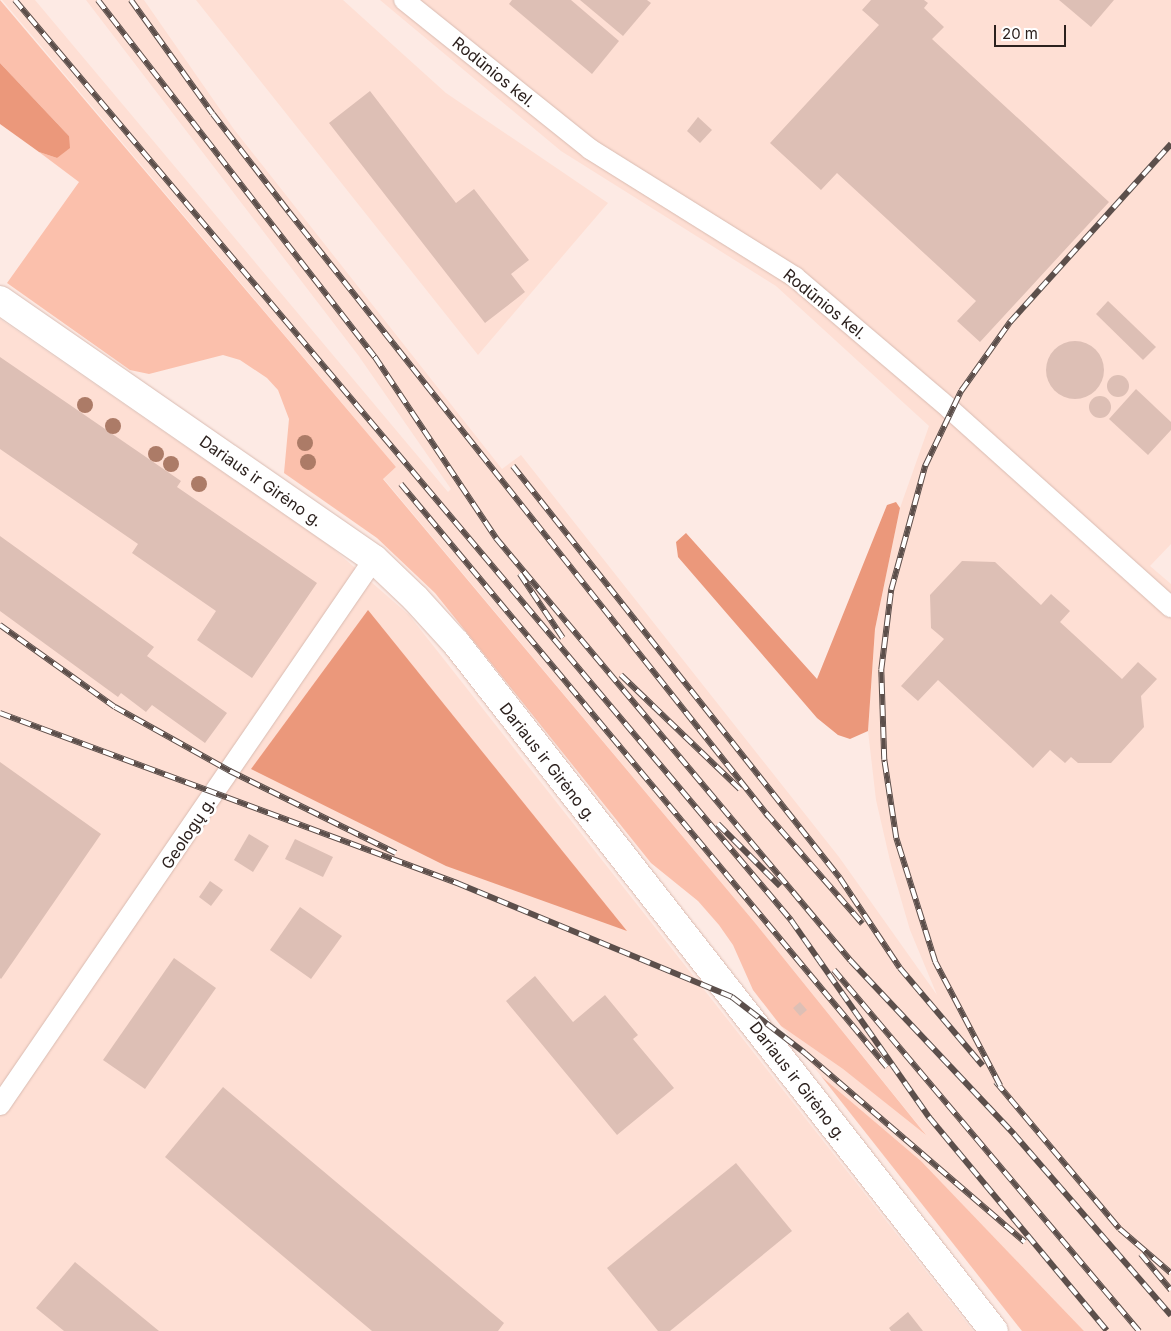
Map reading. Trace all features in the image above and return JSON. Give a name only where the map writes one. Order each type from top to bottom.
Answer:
[{"type":"street","name":"Rodūnios kel.","points":[[404,0],[590,149],[795,277],[950,409],[1171,607]]},
{"type":"street","name":"Dariaus ir Girėno g.","points":[[0,300],[374,559],[456,643],[994,1331]]},
{"type":"street","name":"Geologų g.","points":[[0,1105],[374,559]]},
{"type":"shaded area","points":[[0,0],[396,467],[383,479],[756,924],[926,1135],[843,1069],[781,1026],[753,990],[733,945],[719,925],[698,901],[651,863],[435,593],[377,538],[284,473],[289,419],[278,390],[267,378],[240,360],[223,355],[149,374],[130,370],[7,283],[79,182],[39,152],[57,158],[69,136],[0,63]]},
{"type":"shaded area","points":[[2,0],[35,0],[448,492],[451,489],[358,355],[86,0],[144,0],[233,128],[502,469],[521,455],[839,857],[937,995],[910,930],[891,865],[876,800],[868,731],[875,629],[900,508],[929,426],[776,286],[561,151],[380,0],[1171,0],[1171,544],[1150,566],[1171,584],[1171,1331],[1084,1331],[921,1161],[821,1076],[781,1026],[843,1069],[924,1132],[756,924],[383,478],[396,467]]},
{"type":"shaded area","points":[[196,0],[343,0],[446,93],[608,203],[478,355]]},
{"type":"shaded area","points":[[0,63],[69,136],[70,148],[57,158],[39,152],[0,124]]},
{"type":"shaded area","points":[[0,319],[330,546],[409,615],[973,1331],[0,1331]]},
{"type":"shaded area","points":[[896,502],[900,508],[875,629],[868,731],[850,739],[838,735],[817,718],[678,557],[676,542],[686,533],[817,679],[887,505]]},
{"type":"shaded area","points":[[368,610],[627,931],[446,866],[251,769]]},
{"type":"shaded area","points":[[821,1076],[921,1161],[1084,1331],[1022,1331]]},
{"type":"building","points":[[512,0],[571,0],[619,41],[592,74],[509,4]]},
{"type":"building","points":[[580,0],[647,0],[651,3],[623,36]]},
{"type":"building","points":[[871,0],[924,0],[928,3],[924,8],[944,27],[932,39],[1109,202],[980,342],[957,321],[976,301],[837,173],[821,190],[770,143],[879,25],[862,10]]},
{"type":"building","points":[[1059,0],[1114,0],[1091,27]]},
{"type":"building","points":[[370,91],[456,203],[474,189],[529,260],[511,274],[525,292],[485,323],[329,123]]},
{"type":"building","points":[[698,117],[712,130],[700,143],[687,131]]},
{"type":"building","points":[[1108,301],[1156,347],[1143,360],[1096,314]]},
{"type":"building","points":[[1069,341],[1081,341],[1096,349],[1104,364],[1104,376],[1096,391],[1081,399],[1069,399],[1054,391],[1046,376],[1046,364],[1054,349]]},
{"type":"building","points":[[0,357],[181,481],[177,487],[317,583],[252,678],[197,640],[216,611],[132,553],[138,544],[0,449]]},
{"type":"building","points":[[1118,375],[1126,378],[1129,386],[1126,394],[1118,397],[1110,394],[1107,386],[1110,378]]},
{"type":"building","points":[[1136,389],[1171,422],[1171,430],[1148,455],[1109,419]]},
{"type":"building","points":[[1100,396],[1108,399],[1111,407],[1108,415],[1100,418],[1092,415],[1089,407],[1092,399]]},
{"type":"building","points":[[0,536],[154,647],[147,656],[227,713],[205,743],[152,705],[146,712],[121,693],[118,697],[0,611]]},
{"type":"building","points":[[962,561],[995,562],[1041,605],[1051,594],[1070,611],[1060,622],[1122,679],[1138,662],[1157,679],[1141,696],[1144,727],[1111,763],[1078,763],[1071,757],[1065,763],[1050,750],[1033,768],[938,680],[918,701],[901,686],[944,639],[931,628],[930,595]]},
{"type":"building","points":[[0,762],[101,834],[1,979],[0,978]]},
{"type":"building","points":[[249,834],[269,846],[253,872],[234,860]]},
{"type":"building","points":[[295,839],[333,857],[323,877],[285,859]]},
{"type":"building","points":[[210,881],[223,890],[211,906],[199,897]]},
{"type":"building","points":[[300,907],[342,936],[311,979],[270,950]]},
{"type":"building","points":[[174,958],[216,988],[145,1089],[103,1060]]},
{"type":"building","points":[[535,976],[573,1022],[605,995],[638,1035],[633,1039],[674,1088],[617,1135],[506,1001]]},
{"type":"building","points":[[800,1002],[807,1010],[800,1016],[793,1008]]},
{"type":"building","points":[[223,1087],[504,1323],[498,1331],[372,1331],[165,1157]]},
{"type":"building","points":[[736,1163],[792,1231],[670,1331],[658,1331],[607,1268]]},
{"type":"building","points":[[75,1262],[159,1331],[64,1331],[36,1308]]},
{"type":"building","points":[[908,1312],[923,1331],[891,1331],[889,1328]]},
{"type":"railway","points":[[15,0],[791,920],[929,1117],[1107,1331]]},
{"type":"railway","points":[[98,0],[375,357],[496,538],[851,961],[1014,1134],[1171,1315]]},
{"type":"railway","points":[[131,0],[213,114],[289,212],[769,817]]},
{"type":"railway","points":[[1000,1086],[935,962],[896,838],[884,760],[881,670],[891,590],[925,466],[961,391],[1010,322],[1171,144]]},
{"type":"railway","points":[[513,466],[840,878],[900,968],[983,1066]]},
{"type":"railway","points":[[401,484],[887,1067]]},
{"type":"railway","points":[[520,574],[563,638]]},
{"type":"railway","points":[[0,625],[115,707],[230,771],[396,853]]},
{"type":"railway","points":[[621,675],[740,789]]},
{"type":"railway","points":[[0,713],[457,883],[732,997],[805,1053],[1025,1242]]},
{"type":"railway","points":[[766,813],[863,924]]},
{"type":"railway","points":[[718,824],[780,886]]},
{"type":"railway","points":[[834,970],[1139,1331]]},
{"type":"railway","points":[[996,1082],[1120,1229],[1171,1273]]},
{"type":"railway","points":[[1141,1254],[1171,1290]]}]
